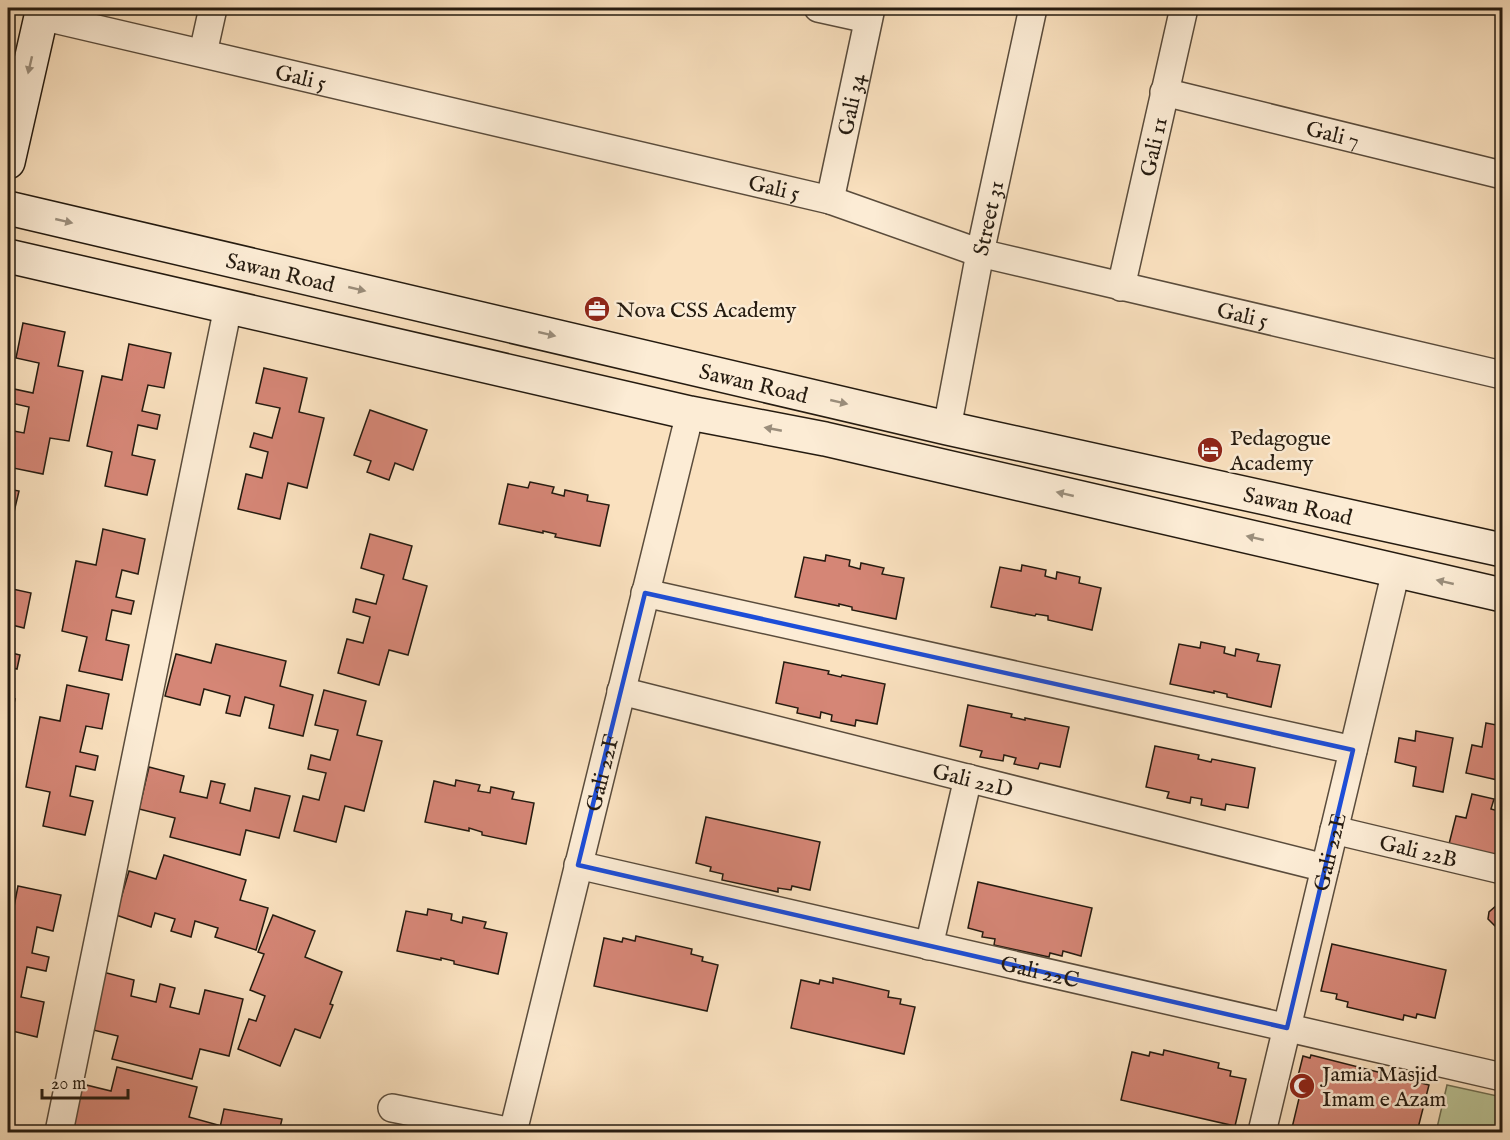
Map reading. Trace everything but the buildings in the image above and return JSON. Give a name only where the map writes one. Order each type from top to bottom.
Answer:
[{"type":"main road","points":[[8,162],[42,12]]},
{"type":"main road","name":"Sawan Road","points":[[8,208],[947,428],[1503,550]]},
{"type":"main road","name":"Sawan Road","points":[[8,256],[690,413],[825,439],[1503,595]]},
{"type":"street","points":[[203,53],[213,8]]},
{"type":"street","points":[[818,8],[869,13]]},
{"type":"street","name":"Street 31","points":[[947,428],[980,253],[1033,8]]},
{"type":"street","name":"Gali 11","points":[[1121,287],[1184,8]]},
{"type":"street","name":"Gali 5","points":[[42,12],[203,53],[830,200],[980,253],[1503,375]]},
{"type":"street","name":"Gali 34","points":[[830,200],[869,13]]},
{"type":"street","name":"Gali 7","points":[[1164,92],[1503,175]]},
{"type":"street","points":[[59,1132],[228,307]]},
{"type":"street","name":"Gali 22F","points":[[513,1132],[690,413]]},
{"type":"street","name":"Gali 22E","points":[[1262,1132],[1396,571]]},
{"type":"street","points":[[645,593],[1353,750]]},
{"type":"street","name":"Gali 22D","points":[[621,691],[1325,868]]},
{"type":"street","points":[[929,946],[968,778]]},
{"type":"street","name":"Gali 22B","points":[[1334,830],[1503,870]]},
{"type":"street","name":"Gali 22C","points":[[578,865],[1503,1077]]},
{"type":"street","points":[[392,1108],[513,1132]]},
{"type":"highlighted area","points":[[645,593],[1353,750],[1287,1028],[578,865]]},
{"type":"green space","points":[[1447,1085],[1502,1097],[1502,1132],[1436,1132]]},
{"type":"place","name":"Nova CSS Academy","points":[[597,309]]},
{"type":"place","name":"Pedagogue Academy","points":[[1210,450]]},
{"type":"place","name":"Jamia Masjid Imam e Azam","points":[[1302,1086]]}]
